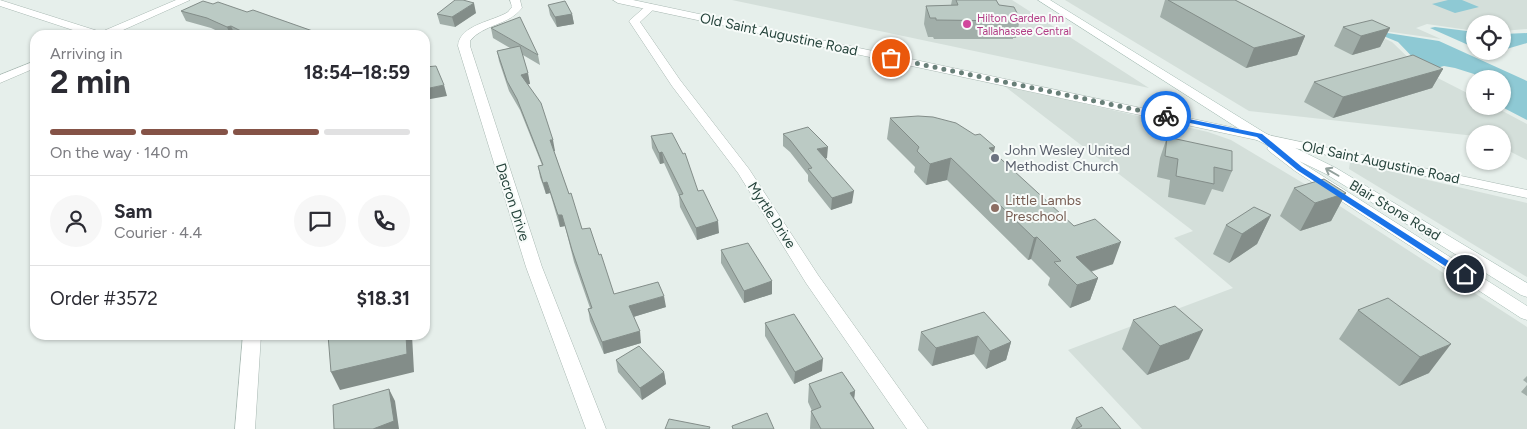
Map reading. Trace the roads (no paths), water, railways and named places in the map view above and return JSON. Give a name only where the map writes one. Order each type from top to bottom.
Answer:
[{"type":"street","points":[[113,30],[185,0]]},
{"type":"street","name":"Dacron Drive","points":[[514,0],[517,8],[512,14],[471,33],[464,42],[464,46],[534,268],[596,429]]},
{"type":"street","name":"Old Saint Augustine Road","points":[[618,0],[1527,194]]},
{"type":"street","name":"Blair Stone Road","points":[[1043,0],[1260,136],[1300,168],[1522,306]]},
{"type":"street","points":[[0,3],[85,30]]},
{"type":"street","name":"Myrtle Drive","points":[[651,7],[634,21],[676,83],[744,172],[812,279],[918,429]]},
{"type":"street","points":[[0,79],[30,66]]},
{"type":"street","name":"Blair Stone Road","points":[[1260,136],[1295,152],[1348,181],[1527,291]]},
{"type":"street","points":[[245,429],[252,340]]},
{"type":"water","points":[[1448,0],[1462,0],[1479,7],[1455,13],[1432,4]]},
{"type":"water","points":[[1430,28],[1466,31],[1466,44]]},
{"type":"water","points":[[1381,32],[1439,41],[1466,53],[1466,60],[1481,60],[1503,70],[1466,71],[1444,66],[1429,70],[1422,67],[1398,42],[1376,33]]},
{"type":"water","points":[[1527,33],[1527,43],[1511,48],[1511,34]]},
{"type":"water","points":[[1511,74],[1527,81],[1527,120],[1511,112]]},
{"type":"place","name":"Hilton Garden Inn Tallahassee Central","points":[[967,24]]},
{"type":"place","name":"John Wesley United Methodist Church","points":[[995,158]]},
{"type":"place","name":"Little Lambs Preschool","points":[[995,208]]}]
